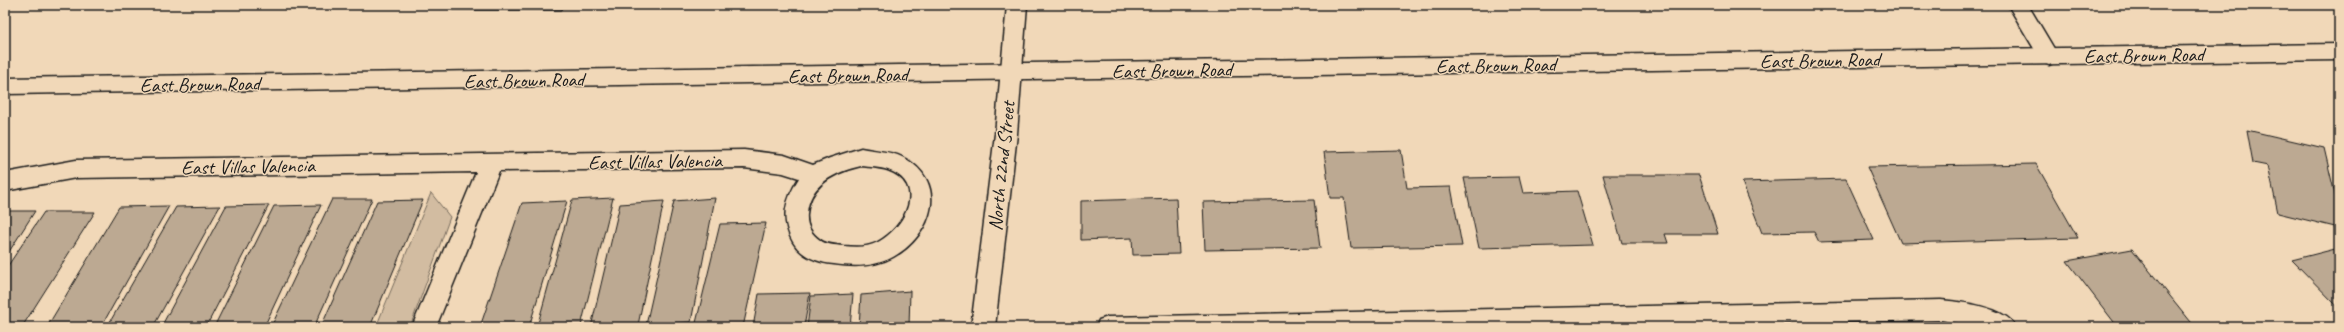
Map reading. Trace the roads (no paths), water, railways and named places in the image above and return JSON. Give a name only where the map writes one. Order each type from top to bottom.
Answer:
[{"type":"main road","name":"North 22nd Street","points":[[983,327],[1006,134],[1016,5]]},
{"type":"main road","points":[[2018,5],[2049,57]]},
{"type":"main road","name":"East Brown Road","points":[[5,86],[1010,73],[2339,52]]},
{"type":"main road","points":[[861,157],[877,157],[891,161],[904,167],[914,176],[921,194],[920,213],[913,226],[903,238],[889,248],[874,254],[856,258],[824,254],[811,246],[802,237],[796,225],[795,212],[805,186],[816,176],[830,166],[861,157]]},
{"type":"main road","name":"East Villas Valencia","points":[[5,182],[76,169],[744,159],[784,164],[816,176]]},
{"type":"main road","points":[[424,327],[491,163]]},
{"type":"main road","points":[[1108,327],[1941,310],[1971,314],[1997,322],[2004,327]]}]
